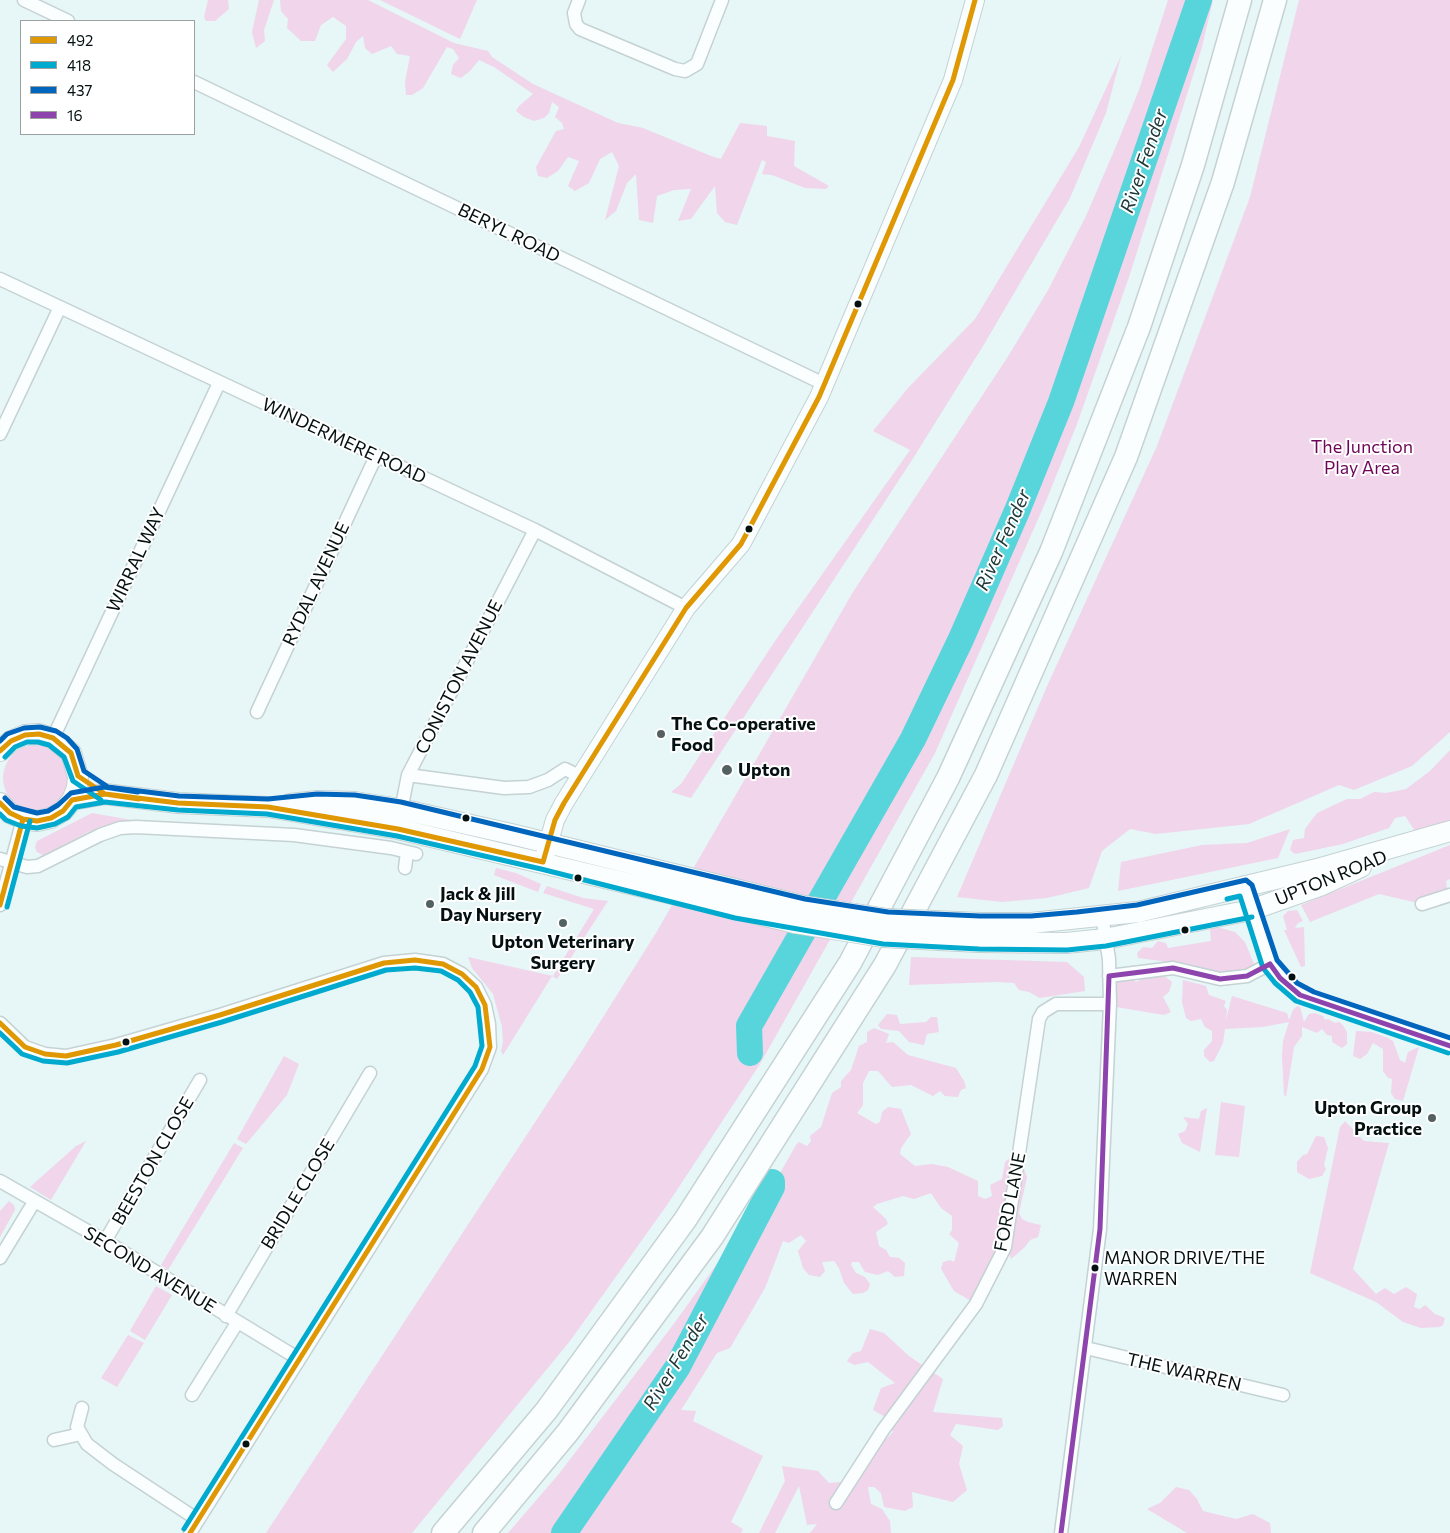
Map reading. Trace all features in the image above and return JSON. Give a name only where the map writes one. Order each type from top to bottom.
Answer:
[{"type":"highway","points":[[443,1533],[546,1411],[685,1220],[850,963],[948,778],[1051,552],[1139,327],[1193,165],[1240,0]]},
{"type":"highway","points":[[484,1533],[568,1432],[712,1237],[885,965],[986,775],[1126,456],[1223,182],[1275,0]]},
{"type":"main road","points":[[0,751],[11,741],[25,735],[39,734],[53,738],[71,753],[78,776],[77,788],[72,800],[63,811],[50,818],[37,821],[23,819],[10,813],[0,803]]},
{"type":"main road","name":"UPTON ROAD","points":[[78,776],[105,794]]},
{"type":"main road","name":"UPTON ROAD","points":[[72,800],[105,794],[178,803],[268,807],[545,853]]},
{"type":"main road","name":"UPTON ROAD","points":[[268,807],[318,801],[355,802],[400,809],[737,911],[799,915],[883,937],[980,933],[1031,923],[1138,912],[1245,887],[1420,841],[1450,831]]},
{"type":"main road","name":"UPTON ROAD","points":[[980,933],[1066,943],[1105,939],[1251,910],[1322,885],[1420,841]]},
{"type":"street","points":[[24,0],[66,20]]},
{"type":"street","points":[[579,0],[574,13],[576,24],[580,29],[675,70],[684,71],[696,64],[722,0]]},
{"type":"street","points":[[545,853],[555,820],[686,608],[741,544],[824,384],[953,80],[975,0]]},
{"type":"street","name":"BERYL ROAD","points":[[195,82],[824,384]]},
{"type":"street","name":"WINDERMERE ROAD","points":[[0,279],[535,530],[686,608]]},
{"type":"street","points":[[0,434],[60,306]]},
{"type":"street","name":"WIRRAL WAY","points":[[53,738],[219,383]]},
{"type":"street","name":"RYDAL AVENUE","points":[[257,712],[376,456]]},
{"type":"street","name":"CONISTON AVENUE","points":[[398,829],[400,809],[408,775],[535,530]]},
{"type":"street","points":[[408,775],[504,788],[529,787],[548,780],[565,769],[580,777]]},
{"type":"street","points":[[0,905],[6,862],[23,819]]},
{"type":"street","points":[[6,862],[38,866],[100,835],[120,828],[136,827],[294,835],[412,853],[405,868]]},
{"type":"street","points":[[1245,887],[1270,964],[1280,978],[1300,995],[1450,1046]]},
{"type":"street","points":[[1422,904],[1450,895]]},
{"type":"street","points":[[1061,1533],[1100,1230],[1110,1004],[1109,976],[1102,916]]},
{"type":"street","points":[[0,1023],[25,1047],[45,1054],[66,1056],[116,1045],[220,1015],[384,963],[415,960],[442,964],[462,974],[476,987],[485,1005],[489,1024],[490,1047],[482,1069],[190,1533]]},
{"type":"street","points":[[1109,976],[1173,968],[1220,979],[1247,976],[1270,964]]},
{"type":"street","name":"FORD LANE","points":[[836,1503],[883,1430],[976,1304],[1005,1246],[1039,1019],[1043,1012],[1056,1004],[1110,1004]]},
{"type":"street","name":"BRIDLE CLOSE","points":[[226,1316],[370,1073]]},
{"type":"street","name":"BEESTON CLOSE","points":[[105,1241],[200,1080]]},
{"type":"street","name":"SECOND AVENUE","points":[[0,1181],[105,1241],[299,1360]]},
{"type":"street","points":[[0,1258],[34,1202]]},
{"type":"street","points":[[192,1395],[237,1323]]},
{"type":"street","name":"THE WARREN","points":[[1086,1348],[1283,1395]]},
{"type":"street","points":[[82,1408],[77,1427],[87,1444],[113,1464],[198,1520]]},
{"type":"street","points":[[54,1440],[81,1434]]},
{"type":"green space","points":[[208,0],[228,0],[229,9],[215,21],[206,21],[204,17]]},
{"type":"green space","points":[[259,0],[274,0],[264,30],[265,41],[256,48],[252,32]]},
{"type":"green space","points":[[280,0],[368,0],[454,43],[488,51],[492,57],[533,84],[618,123],[643,128],[721,159],[740,123],[767,126],[767,136],[795,141],[794,166],[829,186],[826,189],[805,188],[772,175],[762,174],[766,162],[762,160],[737,225],[725,222],[717,213],[715,186],[691,219],[678,221],[691,189],[674,190],[657,196],[653,223],[639,220],[636,174],[627,183],[616,211],[605,220],[619,166],[612,152],[600,159],[589,183],[575,191],[568,186],[579,161],[568,157],[558,171],[547,178],[538,176],[536,167],[556,131],[564,129],[562,123],[555,117],[559,107],[552,102],[549,113],[544,118],[534,121],[524,117],[516,111],[533,94],[494,67],[479,60],[461,78],[451,74],[453,65],[459,58],[453,49],[447,47],[423,88],[412,95],[406,95],[405,82],[410,56],[397,54],[391,46],[372,54],[365,48],[363,36],[356,42],[347,59],[333,72],[327,65],[346,39],[346,26],[333,17],[321,25],[315,41],[301,41],[287,28],[288,19],[281,11]]},
{"type":"green space","points":[[380,0],[477,0],[460,39]]},
{"type":"green space","points":[[1168,0],[1213,0],[1202,47],[1129,277],[1077,424],[1046,501],[935,753],[760,1064],[667,1205],[570,1341],[412,1533],[266,1533],[583,1049],[656,933],[853,592],[1007,358],[1047,292],[1086,216],[1117,144],[1139,90]]},
{"type":"green space","name":"The Junction Play Area","points":[[1299,0],[1450,0],[1450,732],[1412,766],[1354,790],[1339,785],[1249,824],[1156,834],[1130,829],[1102,851],[1089,888],[1047,898],[1002,902],[957,897],[1048,684],[1157,446],[1250,197]]},
{"type":"green space","points":[[1121,56],[1106,113],[1070,198],[983,346],[912,460],[691,798],[671,792],[681,784],[775,641],[910,450],[873,431],[908,388],[975,319],[1079,147]]},
{"type":"green space","points":[[36,745],[49,748],[59,755],[66,765],[69,778],[66,791],[59,801],[49,808],[36,811],[23,808],[13,801],[6,791],[3,778],[6,765],[13,755],[23,748]]},
{"type":"green space","points":[[1450,750],[1450,822],[1415,831],[1405,816],[1395,818],[1389,828],[1343,844],[1295,854],[1290,850],[1293,840],[1304,838],[1305,829],[1317,813],[1347,799],[1360,799],[1374,792],[1386,793],[1406,789],[1430,771]]},
{"type":"green space","points":[[92,813],[143,822],[117,822],[88,832],[44,856],[37,852],[35,847],[37,841]]},
{"type":"green space","points":[[1290,829],[1278,858],[1118,891],[1121,862],[1202,845],[1247,843]]},
{"type":"green space","points":[[1450,845],[1450,879],[1446,881],[1447,888],[1431,906],[1379,894],[1310,922],[1301,905]]},
{"type":"green space","points":[[496,868],[516,873],[541,884],[538,892],[494,875]]},
{"type":"green space","points":[[547,886],[583,898],[608,901],[557,979],[552,976],[503,1055],[501,1051],[503,1042],[502,1027],[493,994],[472,968],[468,957],[553,976],[594,909],[543,893]]},
{"type":"green space","points":[[1297,910],[1303,921],[1298,923],[1295,928],[1304,927],[1305,966],[1301,967],[1284,930],[1287,930],[1283,916],[1288,911]]},
{"type":"green space","points":[[1217,927],[1235,932],[1245,942],[1254,964],[1247,970],[1218,973],[1192,969],[1190,965],[1138,958],[1137,953],[1143,947],[1152,948],[1158,941],[1166,943],[1168,948],[1211,941],[1210,930]]},
{"type":"green space","points":[[911,957],[1067,962],[1084,977],[1085,991],[1040,998],[1029,992],[1019,990],[1014,983],[909,985]]},
{"type":"green space","points":[[1121,977],[1129,977],[1136,982],[1146,977],[1166,977],[1172,982],[1169,992],[1163,997],[1171,1012],[1164,1015],[1116,1007],[1116,984]]},
{"type":"green space","points":[[1183,980],[1206,986],[1209,995],[1226,1001],[1224,1006],[1227,1010],[1226,1020],[1232,996],[1287,1013],[1289,1020],[1297,1006],[1300,1007],[1304,1022],[1309,1014],[1315,1013],[1323,1016],[1325,1020],[1328,1019],[1342,1024],[1347,1032],[1347,1044],[1342,1048],[1332,1042],[1332,1036],[1327,1035],[1322,1029],[1317,1033],[1302,1027],[1302,1036],[1294,1047],[1286,1097],[1284,1095],[1282,1056],[1283,1041],[1289,1022],[1263,1027],[1225,1029],[1223,1043],[1214,1061],[1210,1062],[1204,1056],[1204,1050],[1212,1041],[1212,1031],[1205,1027],[1201,1019],[1191,1021],[1186,1018],[1182,1002]]},
{"type":"green space","points":[[887,1014],[897,1015],[900,1024],[926,1022],[931,1017],[937,1017],[939,1032],[927,1034],[924,1045],[909,1042],[899,1031],[881,1029],[878,1025]]},
{"type":"green space","points":[[874,1028],[889,1034],[886,1043],[893,1042],[908,1055],[956,1068],[966,1088],[961,1090],[958,1097],[945,1096],[940,1091],[933,1096],[911,1085],[892,1087],[878,1071],[869,1071],[863,1083],[863,1105],[857,1113],[876,1124],[880,1122],[882,1112],[888,1107],[901,1109],[911,1134],[901,1148],[900,1154],[915,1166],[932,1164],[948,1167],[978,1181],[978,1196],[985,1199],[992,1196],[990,1185],[1002,1179],[1005,1162],[1011,1157],[1019,1157],[1027,1177],[1019,1213],[1022,1219],[1041,1225],[1038,1237],[1030,1240],[1011,1259],[1009,1253],[976,1304],[954,1291],[941,1269],[943,1262],[950,1260],[954,1262],[959,1243],[949,1234],[952,1230],[952,1216],[941,1208],[931,1193],[914,1199],[903,1196],[873,1207],[886,1219],[888,1224],[876,1232],[879,1246],[886,1250],[890,1257],[899,1258],[905,1263],[904,1276],[895,1277],[888,1271],[878,1275],[865,1272],[859,1262],[852,1262],[851,1265],[856,1273],[865,1277],[870,1284],[868,1290],[863,1293],[853,1294],[844,1283],[839,1268],[834,1261],[822,1262],[825,1271],[820,1277],[809,1275],[803,1268],[798,1251],[806,1241],[801,1235],[789,1243],[783,1241],[765,1288],[730,1348],[717,1353],[681,1410],[696,1411],[693,1421],[763,1456],[731,1522],[743,1529],[741,1533],[508,1533],[558,1475],[673,1325],[772,1187],[796,1145],[799,1142],[807,1146],[811,1141],[810,1136],[821,1127],[832,1093],[841,1087],[841,1081],[851,1070],[859,1046],[867,1042],[867,1032]]},
{"type":"green space","points":[[1356,1031],[1372,1032],[1393,1041],[1400,1060],[1405,1063],[1408,1052],[1419,1047],[1403,1101],[1395,1099],[1391,1093],[1392,1079],[1388,1078],[1383,1071],[1383,1049],[1373,1043],[1367,1054],[1360,1059],[1353,1056]]},
{"type":"green space","points":[[284,1056],[299,1064],[287,1095],[246,1144],[237,1139]]},
{"type":"green space","points":[[1221,1102],[1245,1106],[1239,1157],[1215,1155]]},
{"type":"green space","points":[[1207,1108],[1200,1152],[1182,1143],[1178,1134],[1185,1131],[1188,1124],[1183,1117],[1199,1119],[1201,1111]]},
{"type":"green space","points":[[1345,1121],[1364,1141],[1389,1143],[1353,1269],[1376,1294],[1385,1288],[1394,1294],[1406,1287],[1417,1294],[1414,1307],[1420,1309],[1425,1305],[1435,1314],[1445,1318],[1443,1325],[1440,1327],[1421,1328],[1403,1322],[1376,1302],[1310,1273],[1340,1127]]},
{"type":"green space","points":[[1316,1136],[1324,1137],[1328,1148],[1324,1165],[1326,1169],[1322,1176],[1309,1179],[1297,1172],[1297,1162],[1303,1155],[1307,1154]]},
{"type":"green space","points":[[86,1141],[51,1200],[30,1187],[76,1146]]},
{"type":"green space","points":[[234,1143],[243,1148],[168,1270],[161,1265]]},
{"type":"green space","points":[[9,1201],[14,1205],[15,1210],[0,1237],[0,1211]]},
{"type":"green space","points":[[156,1286],[172,1295],[145,1340],[130,1331]]},
{"type":"green space","points":[[870,1329],[884,1333],[909,1356],[943,1379],[933,1412],[1002,1418],[1003,1426],[998,1430],[956,1424],[950,1435],[963,1446],[959,1464],[967,1490],[953,1502],[912,1492],[913,1507],[905,1511],[884,1507],[881,1493],[874,1487],[868,1487],[871,1504],[882,1509],[890,1521],[891,1533],[810,1533],[817,1524],[807,1525],[799,1486],[775,1533],[759,1533],[785,1481],[782,1466],[818,1471],[829,1483],[841,1482],[893,1432],[887,1418],[873,1410],[881,1388],[895,1383],[868,1362],[854,1365],[847,1361],[853,1353],[861,1351]]},
{"type":"green space","points":[[128,1335],[144,1343],[117,1387],[101,1378]]},
{"type":"green space","points":[[1176,1487],[1189,1490],[1197,1499],[1203,1511],[1236,1519],[1253,1514],[1270,1523],[1271,1533],[1187,1533],[1147,1509],[1160,1503]]},
{"type":"waterway","name":"River Fender","points":[[750,1053],[749,1026],[913,739],[961,639],[1017,511],[1061,402],[1199,0]]},
{"type":"waterway","name":"River Fender","points":[[564,1533],[677,1368],[772,1187],[772,1182]]},
{"type":"transit line","name":"492","points":[[0,803],[10,813],[23,819],[37,821],[51,818],[63,811],[72,800],[105,794],[178,803],[268,807],[398,829],[543,862],[555,820],[564,803],[686,608],[741,544],[819,397],[953,80],[975,0]]},
{"type":"transit line","name":"437","points":[[0,741],[7,734],[24,728],[40,727],[56,731],[67,738],[77,749],[84,771],[108,787],[179,796],[268,799],[317,794],[355,795],[401,802],[805,899],[888,912],[980,916],[1031,916],[1077,912],[1137,905],[1246,880],[1252,885],[1277,960],[1297,983],[1314,992],[1450,1038]]},
{"type":"transit line","name":"492","points":[[0,751],[11,741],[25,735],[39,734],[53,738],[71,753],[78,776],[105,794],[139,799]]},
{"type":"transit line","name":"418","points":[[5,757],[15,747],[27,742],[49,745],[64,757],[73,781],[101,800]]},
{"type":"transit line","name":"437","points":[[5,798],[14,807],[37,813],[48,811],[71,793],[104,787],[138,792]]},
{"type":"transit line","name":"418","points":[[0,814],[6,820],[21,826],[37,828],[55,824],[68,817],[76,807],[105,802],[178,810],[267,814],[397,836],[541,869],[735,918],[883,944],[979,949],[1067,950],[1106,946],[1252,917]]},
{"type":"transit line","name":"492","points":[[0,905],[23,819]]},
{"type":"transit line","name":"418","points":[[7,907],[30,821]]},
{"type":"transit line","name":"418","points":[[1227,899],[1240,896],[1263,968],[1275,983],[1296,1001],[1448,1053]]},
{"type":"transit line","name":"492","points":[[0,1023],[25,1047],[45,1054],[66,1056],[116,1045],[220,1015],[384,963],[415,960],[443,964],[462,974],[476,987],[485,1005],[490,1047],[482,1069],[190,1533]]},
{"type":"transit line","name":"16","points":[[1270,964],[1280,978],[1300,995],[1450,1046]]},
{"type":"transit line","name":"16","points":[[1109,976],[1173,968],[1220,979],[1247,976],[1270,964]]},
{"type":"transit line","name":"418","points":[[0,1033],[22,1054],[43,1061],[67,1063],[118,1052],[222,1022],[386,970],[415,968],[441,971],[458,980],[470,992],[478,1007],[482,1046],[475,1066],[184,1529]]},
{"type":"transit line","name":"16","points":[[1061,1533],[1100,1229],[1109,976]]},
{"type":"place","name":"The Co-operative Food","points":[[661,734]]},
{"type":"place","name":"Upton","points":[[727,770]]},
{"type":"place","name":"Jack & Jill Day Nursery","points":[[430,904]]},
{"type":"place","name":"Upton Veterinary Surgery","points":[[563,923]]},
{"type":"place","name":"Upton Group Practice","points":[[1432,1118]]},
{"type":"place","name":"MANOR DRIVE/THE WARREN","points":[[1095,1268]]}]
